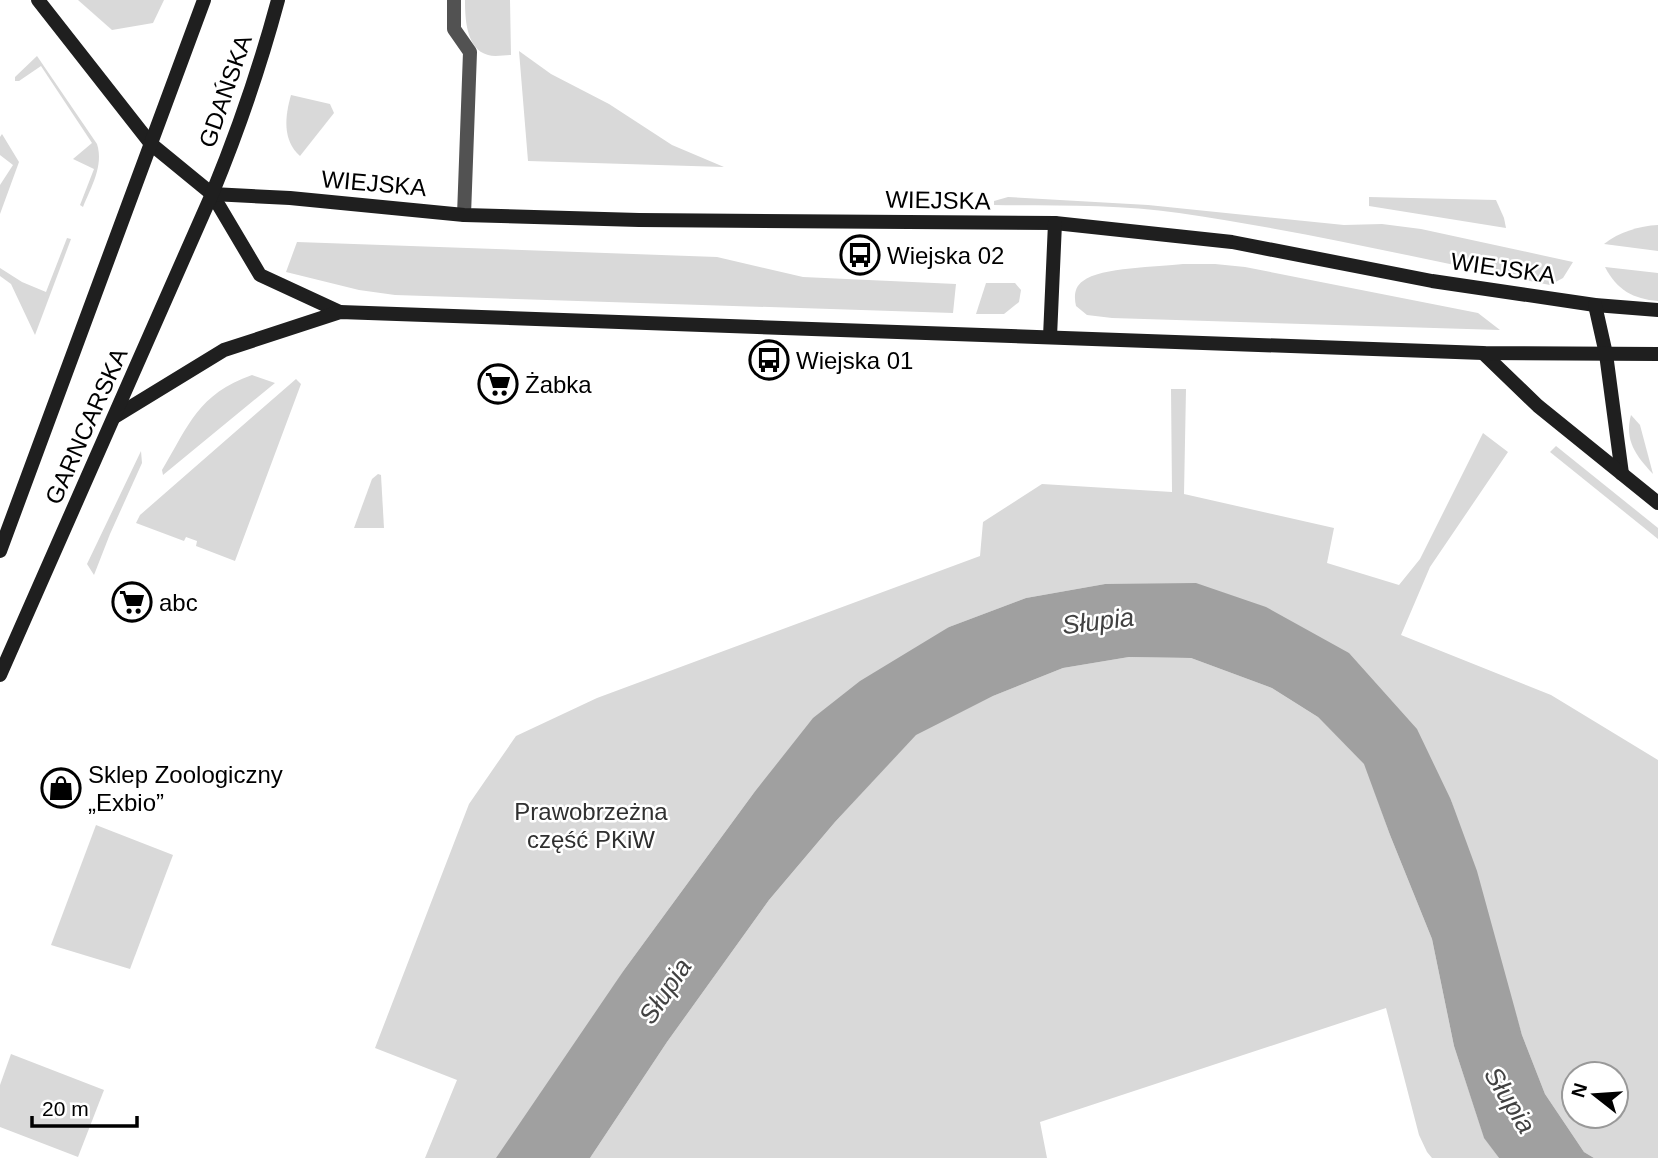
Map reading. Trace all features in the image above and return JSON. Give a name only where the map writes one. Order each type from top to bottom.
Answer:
[{"type":"main road","points":[[38,0],[151,144],[212,194],[260,275],[340,312]]},
{"type":"main road","name":"GDAŃSKA","points":[[151,144],[204,0]]},
{"type":"main road","name":"GDAŃSKA","points":[[212,194],[238,131],[278,0]]},
{"type":"main road","name":"GARNCARSKA","points":[[0,551],[151,144]]},
{"type":"main road","name":"GARNCARSKA","points":[[0,675],[212,194]]},
{"type":"main road","name":"WIEJSKA","points":[[212,194],[290,198],[464,215],[639,220],[1055,223],[1232,243],[1432,281],[1595,305],[1658,310]]},
{"type":"main road","points":[[1050,337],[1055,223]]},
{"type":"main road","points":[[1595,305],[1606,354],[1622,474]]},
{"type":"main road","points":[[116,416],[224,350],[340,312],[1483,353],[1658,354]]},
{"type":"main road","points":[[1483,353],[1538,406],[1658,503]]},
{"type":"street","points":[[454,0],[454,29],[470,52],[464,215]]},
{"type":"green space","points":[[78,0],[164,0],[153,23],[112,30]]},
{"type":"green space","points":[[465,0],[510,0],[511,55],[488,55],[475,46],[468,32]]},
{"type":"green space","points":[[519,51],[551,74],[609,104],[672,145],[724,167],[528,161]]},
{"type":"green space","points":[[37,56],[97,144],[98,168],[83,207],[80,205],[94,169],[73,159],[92,143],[41,66],[15,81],[15,77]]},
{"type":"green space","points":[[291,95],[330,104],[334,113],[300,156],[290,143],[286,127]]},
{"type":"green space","points":[[2,134],[19,162],[0,214],[0,185],[13,165],[0,155]]},
{"type":"green space","points":[[1008,197],[1148,205],[1344,225],[1382,224],[1421,229],[1573,262],[1563,278],[1550,285],[1319,237],[1179,213],[1110,207],[994,205],[994,201]]},
{"type":"green space","points":[[1369,197],[1496,200],[1506,228],[1369,206]]},
{"type":"green space","points":[[1658,225],[1658,251],[1604,244],[1630,230]]},
{"type":"green space","points":[[67,238],[71,239],[35,335],[11,284],[0,276],[0,268],[22,282],[46,292]]},
{"type":"green space","points":[[297,242],[717,257],[803,277],[956,284],[953,313],[395,295],[359,290],[286,272]]},
{"type":"green space","points":[[1183,264],[1245,267],[1478,313],[1500,330],[1112,318],[1087,315],[1076,306],[1076,289],[1091,276],[1130,268]]},
{"type":"green space","points":[[1605,267],[1658,273],[1658,301],[1627,292],[1615,282]]},
{"type":"green space","points":[[986,283],[1015,283],[1021,290],[1019,302],[1004,314],[976,314]]},
{"type":"green space","points":[[252,375],[275,383],[163,475],[162,470],[197,413],[219,392]]},
{"type":"green space","points":[[296,379],[301,384],[235,561],[196,546],[197,541],[186,537],[184,541],[136,523],[140,515]]},
{"type":"green space","name":"Prawobrzeżna część PKiW","points":[[1171,389],[1186,389],[1184,494],[1334,528],[1327,563],[1399,585],[1420,559],[1483,433],[1508,452],[1430,567],[1401,635],[1551,695],[1658,760],[1658,1158],[1594,1158],[1584,1152],[1569,1130],[1630,1130],[1630,1060],[1560,1060],[1560,1116],[1545,1094],[1522,1035],[1451,800],[1105,584],[1026,598],[949,627],[753,794],[624,970],[509,1158],[425,1158],[457,1080],[375,1048],[469,804],[516,736],[597,698],[980,556],[983,522],[1042,484],[1172,492]]},
{"type":"green space","points":[[1631,415],[1640,425],[1653,474],[1641,461],[1630,440]]},
{"type":"green space","points":[[1556,446],[1658,528],[1658,539],[1550,452]]},
{"type":"green space","points":[[141,451],[142,463],[94,575],[87,564]]},
{"type":"green space","points":[[378,474],[381,475],[384,528],[354,528],[372,479]]},
{"type":"green space","points":[[1129,657],[1191,658],[1272,688],[1318,717],[1365,764],[1432,939],[1454,1046],[1484,1137],[1499,1158],[1432,1158],[1427,1152],[1419,1135],[1386,1008],[1040,1122],[1047,1158],[590,1158],[667,1042],[769,900],[835,822],[916,734],[993,696],[1063,668]]},
{"type":"green space","points":[[96,825],[173,855],[130,969],[51,945]]},
{"type":"green space","points":[[11,1054],[104,1090],[78,1157],[0,1127],[0,1085]]},
{"type":"water","name":"Słupia","points":[[1196,583],[1266,607],[1349,653],[1417,729],[1451,800],[1477,871],[1522,1035],[1545,1094],[1560,1116],[1560,1130],[1569,1130],[1584,1152],[1594,1158],[1499,1158],[1484,1138],[1454,1046],[1432,939],[1364,764],[1318,717],[1272,688],[1191,658],[1129,657],[1063,668],[993,696],[916,735],[835,822],[769,900],[667,1042],[590,1158],[496,1158],[624,970],[753,794],[813,718],[860,681],[949,627],[1026,598],[1105,584]]},
{"type":"place","name":"Wiejska 02","points":[[860,255]]},
{"type":"place","name":"Wiejska 01","points":[[769,360]]},
{"type":"place","name":"Żabka","points":[[498,384]]},
{"type":"place","name":"abc","points":[[132,602]]},
{"type":"place","name":"Sklep Zoologiczny „Exbio”","points":[[61,788]]}]
